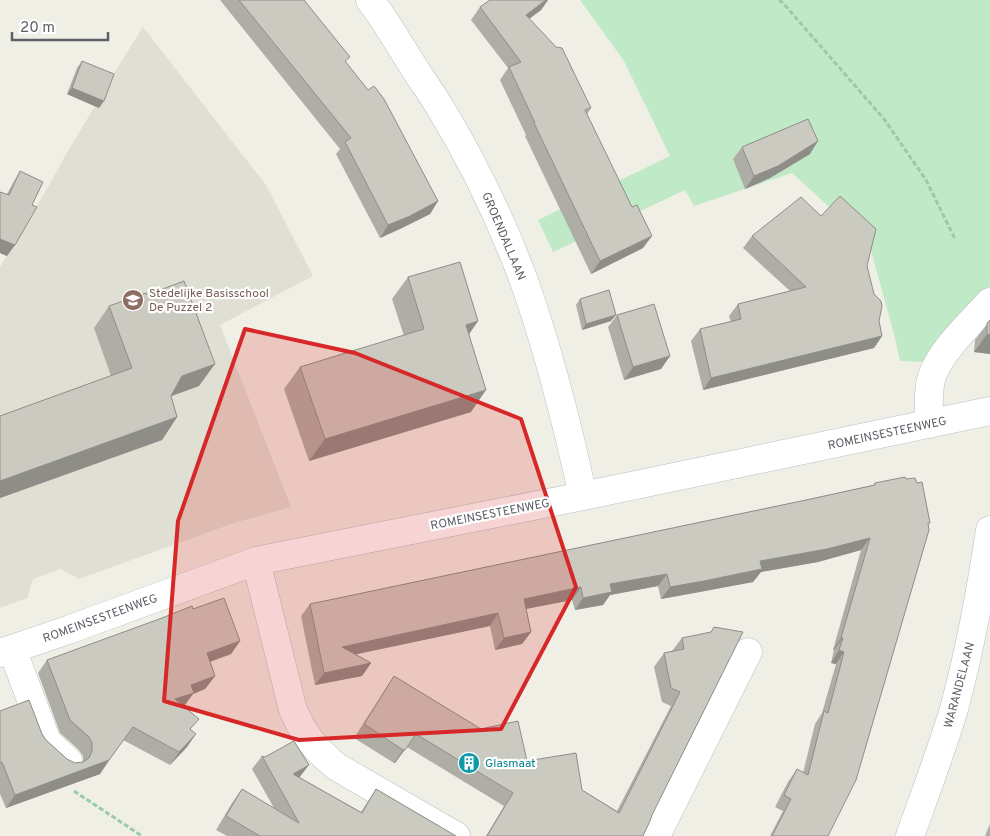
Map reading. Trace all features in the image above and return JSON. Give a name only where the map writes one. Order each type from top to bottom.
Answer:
[{"type":"street","name":"GROENDALLAAN","points":[[370,0],[382,15],[438,104],[481,183],[502,228],[523,280],[543,339],[565,414],[583,496]]},
{"type":"street","points":[[929,424],[930,384],[937,365],[952,344],[990,302]]},
{"type":"street","name":"ROMEINSESTEENWEG","points":[[6,651],[256,561],[990,412]]},
{"type":"street","name":"WARANDELAAN","points":[[910,836],[954,710],[982,587],[990,530]]},
{"type":"street","points":[[256,561],[293,710],[308,739],[320,753],[337,767],[456,836]]},
{"type":"street","points":[[6,651],[47,742],[68,761]]},
{"type":"street","points":[[656,836],[748,652]]},
{"type":"path","points":[[779,0],[884,119],[926,180],[955,239]]},
{"type":"path","points":[[68,761],[58,781],[142,836]]},
{"type":"highlighted area","points":[[245,329],[355,353],[521,419],[576,587],[501,729],[299,740],[164,701],[178,521]]},
{"type":"shaded area","name":"Stedelijke Basisschool De Puzzel 2","points":[[143,27],[266,185],[313,276],[220,325],[291,507],[234,523],[79,579],[61,569],[33,579],[27,598],[0,608],[0,267],[95,106],[99,108],[109,81]]},
{"type":"green space","points":[[580,0],[990,0],[990,285],[924,362],[900,361],[869,243],[792,173],[694,206],[685,190],[553,252],[538,220],[670,156],[624,61]]},
{"type":"building","points":[[239,0],[304,0],[350,57],[345,61],[368,90],[374,86],[384,99],[438,201],[388,225],[345,142],[351,138]]},
{"type":"building","points":[[490,0],[546,0],[526,15],[556,47],[562,48],[591,108],[585,110],[632,207],[637,205],[652,236],[600,261],[509,67],[521,62],[480,7]]},
{"type":"building","points":[[82,61],[114,74],[104,101],[72,88]]},
{"type":"building","points":[[808,119],[818,141],[778,166],[754,176],[742,147]]},
{"type":"building","points":[[20,171],[43,182],[32,205],[37,207],[15,245],[0,239],[0,192],[9,195]]},
{"type":"building","points":[[840,196],[876,229],[867,266],[874,294],[881,301],[879,321],[882,336],[711,378],[700,329],[741,319],[738,304],[806,287],[752,236],[801,197],[821,216]]},
{"type":"building","points":[[460,262],[478,321],[466,325],[486,390],[325,439],[300,367],[424,329],[408,277]]},
{"type":"building","points":[[184,281],[215,364],[182,376],[171,396],[177,417],[0,481],[0,416],[132,368],[109,306],[146,293],[147,295]]},
{"type":"building","points":[[609,290],[616,315],[586,324],[580,299]]},
{"type":"building","points":[[654,304],[670,356],[633,367],[617,315]]},
{"type":"building","points":[[990,320],[990,335],[987,334],[987,323]]},
{"type":"building","points":[[905,477],[906,479],[915,478],[917,483],[922,482],[930,523],[928,523],[929,530],[856,780],[828,836],[772,836],[791,799],[784,795],[797,769],[808,775],[824,711],[828,713],[844,652],[839,650],[843,638],[841,638],[870,538],[827,549],[760,561],[762,569],[670,587],[667,574],[610,584],[612,592],[583,598],[581,587],[524,599],[531,632],[504,638],[498,613],[342,647],[371,663],[324,673],[310,604],[806,500]]},
{"type":"building","points":[[224,598],[240,641],[207,653],[215,676],[191,685],[194,693],[175,699],[199,719],[190,729],[196,734],[179,752],[133,727],[109,760],[15,795],[2,762],[0,763],[0,711],[29,700],[42,734],[67,759],[75,763],[83,762],[89,758],[92,751],[92,742],[88,736],[70,720],[47,660],[192,606],[193,609]]},
{"type":"building","points":[[714,627],[743,632],[643,836],[487,836],[513,793],[416,734],[405,750],[403,750],[364,724],[394,676],[481,729],[518,721],[527,761],[576,753],[582,790],[619,813],[680,692],[671,688],[664,653],[684,649],[682,638],[711,632]]},
{"type":"building","points":[[294,741],[309,765],[293,774],[362,813],[376,789],[456,836],[260,836],[226,816],[242,789],[299,823],[262,756],[265,757]]},
{"type":"place","name":"Stedelijke Basisschool De Puzzel 2","points":[[133,300]]},
{"type":"place","name":"Glasmaat","points":[[469,763]]}]
